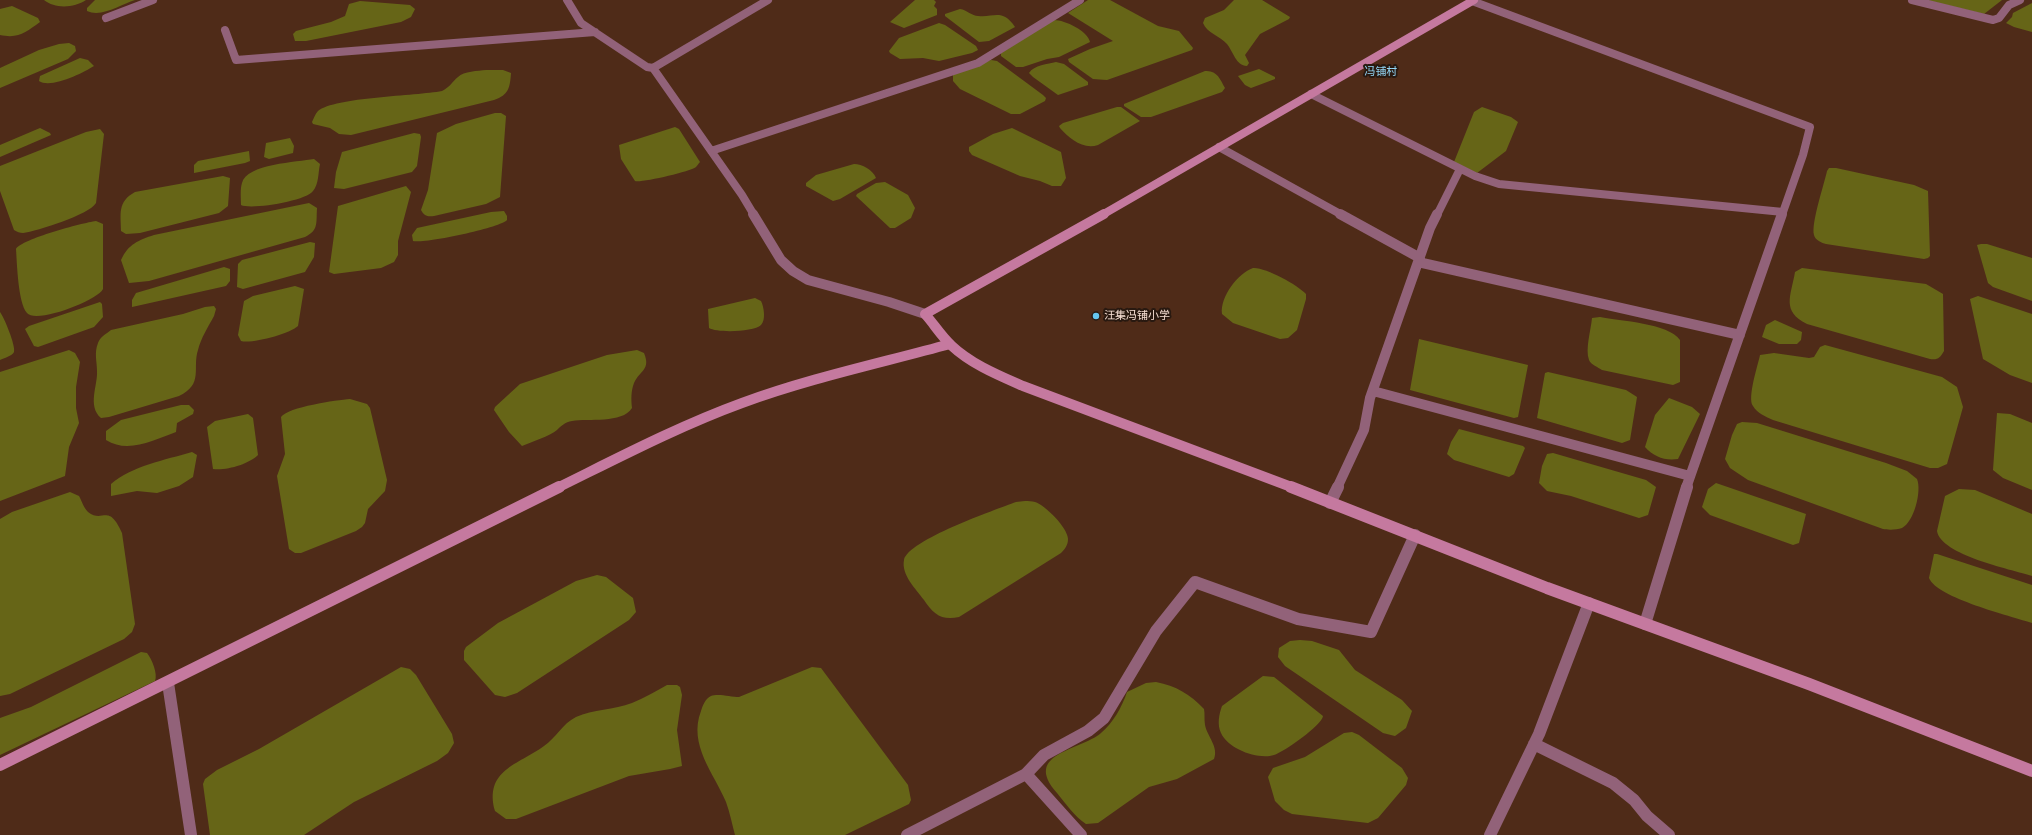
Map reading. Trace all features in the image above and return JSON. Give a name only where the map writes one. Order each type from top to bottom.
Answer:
[{"type":"street","points":[[106,18],[153,0]]},
{"type":"street","points":[[567,0],[574,14],[581,23],[647,67],[653,68],[768,0]]},
{"type":"street","points":[[711,152],[978,63],[1080,0]]},
{"type":"street","points":[[1912,0],[1993,20],[1999,18],[2009,6],[2020,0]]},
{"type":"street","points":[[925,314],[1473,1],[1810,127],[1803,155],[1690,476],[1645,624]]},
{"type":"street","points":[[225,30],[236,60],[595,32]]},
{"type":"street","points":[[653,68],[754,212],[781,260],[793,271],[808,280],[889,302],[925,314],[950,344],[984,367],[1024,386],[1589,603],[1809,684],[2032,771]]},
{"type":"street","points":[[1311,94],[1483,179],[1514,187],[1783,212]]},
{"type":"street","points":[[1219,147],[1419,260],[1740,335]]},
{"type":"street","points":[[1330,503],[1364,430],[1372,391],[1430,228],[1460,168]]},
{"type":"street","points":[[0,765],[168,683],[495,518],[711,415],[742,403],[818,379],[950,344]]},
{"type":"street","points":[[1372,391],[1690,476]]},
{"type":"street","points":[[908,835],[1026,774],[1036,761],[1082,736],[1098,725],[1104,718],[1156,632],[1195,582],[1298,619],[1371,632],[1415,536]]},
{"type":"street","points":[[1490,835],[1534,744],[1589,603]]},
{"type":"street","points":[[168,683],[191,835]]},
{"type":"street","points":[[1534,744],[1613,783],[1634,800],[1647,816],[1669,835]]},
{"type":"street","points":[[1026,774],[1081,835]]},
{"type":"shaded area","points":[[44,0],[86,0],[76,5],[59,6],[48,3]]},
{"type":"shaded area","points":[[95,0],[135,0],[105,12],[93,13],[87,11],[87,8]]},
{"type":"shaded area","points":[[915,0],[934,0],[936,2],[934,6],[937,9],[937,15],[904,28],[890,22]]},
{"type":"shaded area","points":[[1088,0],[1110,0],[1158,26],[1179,31],[1193,48],[1192,50],[1107,80],[1093,79],[1069,62],[1068,59],[1113,41],[1068,13]]},
{"type":"shaded area","points":[[1234,0],[1262,0],[1290,17],[1289,19],[1260,34],[1245,55],[1249,63],[1247,66],[1240,64],[1227,44],[1207,29],[1203,23],[1205,18],[1224,10]]},
{"type":"shaded area","points":[[1926,0],[2002,0],[1984,14]]},
{"type":"shaded area","points":[[360,1],[410,5],[415,9],[411,17],[401,22],[306,41],[295,41],[293,34],[296,31],[331,22],[345,16],[349,4]]},
{"type":"shaded area","points":[[2032,3],[2032,32],[2006,23],[2012,17],[2013,13]]},
{"type":"shaded area","points":[[12,6],[38,18],[40,22],[22,34],[12,36],[0,35],[0,9]]},
{"type":"shaded area","points":[[960,9],[976,16],[1002,16],[1010,21],[1015,27],[989,41],[979,42],[945,16],[945,14]]},
{"type":"shaded area","points":[[1054,20],[1059,20],[1070,24],[1081,30],[1090,42],[1059,57],[1047,59],[1023,67],[1016,67],[1001,56],[1001,53]]},
{"type":"shaded area","points":[[939,23],[945,25],[976,46],[978,50],[972,53],[939,61],[923,58],[900,59],[890,53],[889,51],[899,38]]},
{"type":"shaded area","points":[[69,43],[75,46],[76,51],[68,59],[0,88],[0,68],[39,50],[59,44]]},
{"type":"shaded area","points":[[80,58],[88,60],[94,66],[59,82],[44,83],[39,81],[40,76]]},
{"type":"shaded area","points":[[991,60],[997,61],[1043,95],[1046,98],[1045,101],[1020,114],[1011,114],[960,89],[953,81],[953,75]]},
{"type":"shaded area","points":[[1056,62],[1064,64],[1088,82],[1088,85],[1058,95],[1029,73],[1034,68]]},
{"type":"shaded area","points":[[1259,69],[1275,77],[1275,79],[1251,88],[1245,85],[1238,76]]},
{"type":"shaded area","points":[[486,70],[503,70],[511,73],[508,90],[503,96],[494,100],[351,135],[339,134],[330,128],[313,124],[312,122],[318,111],[327,106],[358,100],[442,91],[461,75]]},
{"type":"shaded area","points":[[1205,71],[1212,72],[1218,76],[1225,88],[1222,92],[1151,117],[1141,117],[1124,106],[1124,104]]},
{"type":"shaded area","points":[[1121,107],[1140,121],[1098,145],[1087,146],[1077,142],[1068,136],[1059,126],[1063,123]]},
{"type":"shaded area","points":[[1482,107],[1511,117],[1518,122],[1506,151],[1477,173],[1454,162],[1474,112]]},
{"type":"shaded area","points":[[495,113],[501,113],[506,116],[500,197],[486,204],[434,216],[425,215],[421,210],[428,190],[437,133],[456,124]]},
{"type":"shaded area","points":[[675,127],[679,129],[700,162],[696,167],[684,172],[655,179],[635,181],[621,159],[619,145]]},
{"type":"shaded area","points":[[40,128],[51,135],[0,157],[0,145]]},
{"type":"shaded area","points":[[1012,128],[1061,152],[1066,178],[1061,186],[1052,186],[1020,176],[972,155],[969,151],[969,147],[993,134]]},
{"type":"shaded area","points":[[100,129],[104,134],[96,203],[91,208],[74,217],[50,226],[23,233],[14,230],[0,191],[0,166],[86,132]]},
{"type":"shaded area","points":[[414,133],[420,134],[421,137],[417,166],[412,172],[344,189],[334,188],[336,172],[342,152]]},
{"type":"shaded area","points":[[290,138],[294,146],[293,153],[269,159],[264,157],[266,143]]},
{"type":"shaded area","points":[[249,151],[250,161],[245,163],[194,173],[194,165],[198,161]]},
{"type":"shaded area","points":[[314,159],[320,164],[318,178],[315,188],[308,195],[278,204],[255,206],[241,205],[242,183],[246,177],[253,172],[274,165]]},
{"type":"shaded area","points":[[854,164],[867,168],[875,175],[876,178],[840,199],[833,201],[806,186],[806,183],[816,175]]},
{"type":"shaded area","points":[[1829,168],[1836,168],[1914,185],[1928,191],[1930,256],[1924,259],[1826,244],[1817,240],[1814,235],[1814,222]]},
{"type":"shaded area","points":[[223,176],[230,178],[228,206],[219,213],[140,233],[126,234],[121,231],[121,209],[125,200],[135,192]]},
{"type":"shaded area","points":[[885,182],[908,195],[915,208],[911,218],[895,228],[890,228],[856,196],[876,183]]},
{"type":"shaded area","points":[[406,186],[411,192],[398,241],[398,255],[394,262],[381,268],[334,274],[329,272],[338,206]]},
{"type":"shaded area","points":[[309,203],[317,208],[316,226],[313,232],[305,237],[149,281],[129,283],[121,260],[127,250],[134,243],[154,235]]},
{"type":"shaded area","points":[[504,211],[507,216],[507,220],[491,227],[445,238],[413,241],[412,235],[417,228],[491,212]]},
{"type":"shaded area","points":[[96,221],[103,224],[103,289],[90,299],[66,310],[42,316],[33,316],[27,313],[24,308],[20,292],[16,249],[40,236]]},
{"type":"shaded area","points":[[310,242],[315,243],[314,257],[305,272],[243,289],[237,287],[238,264],[242,260]]},
{"type":"shaded area","points":[[1987,244],[2032,258],[2032,301],[1993,287],[1988,283],[1977,245]]},
{"type":"shaded area","points":[[224,267],[230,269],[230,281],[226,286],[132,307],[132,300],[136,293]]},
{"type":"shaded area","points":[[1253,268],[1265,270],[1281,277],[1306,294],[1306,299],[1297,330],[1288,338],[1280,339],[1233,323],[1222,314],[1224,300],[1231,286],[1242,275]]},
{"type":"shaded area","points":[[1802,268],[1926,284],[1943,294],[1943,353],[1937,359],[1930,359],[1807,324],[1794,314],[1790,302],[1795,272]]},
{"type":"shaded area","points":[[295,286],[304,289],[298,326],[270,338],[246,342],[241,341],[238,335],[244,301],[253,296]]},
{"type":"shaded area","points":[[1978,296],[2032,314],[2032,383],[2010,375],[1983,359],[1970,299]]},
{"type":"shaded area","points":[[755,298],[761,301],[763,307],[764,317],[761,325],[751,329],[735,331],[720,331],[709,328],[708,309]]},
{"type":"shaded area","points":[[100,302],[102,304],[103,317],[94,327],[38,347],[34,346],[25,329],[29,326]]},
{"type":"shaded area","points":[[214,306],[216,309],[214,316],[199,346],[196,357],[196,375],[192,386],[187,391],[179,396],[109,417],[101,418],[95,408],[94,395],[97,377],[96,350],[102,337],[111,330]]},
{"type":"shaded area","points":[[0,312],[9,332],[14,352],[12,355],[0,360]]},
{"type":"shaded area","points":[[1600,317],[1655,326],[1674,334],[1680,340],[1680,382],[1673,385],[1602,370],[1591,363],[1588,356],[1588,350],[1592,318]]},
{"type":"shaded area","points":[[1775,320],[1802,332],[1801,340],[1797,344],[1779,344],[1762,337],[1766,325]]},
{"type":"shaded area","points":[[1419,339],[1528,365],[1518,417],[1514,418],[1410,390]]},
{"type":"shaded area","points":[[1825,345],[1942,377],[1957,387],[1963,407],[1947,464],[1938,468],[1930,468],[1773,420],[1757,411],[1751,402],[1751,396],[1760,355],[1774,353],[1809,358],[1814,357],[1820,347]]},
{"type":"shaded area","points":[[69,350],[75,353],[80,362],[76,387],[76,408],[79,423],[69,447],[65,476],[0,501],[0,372]]},
{"type":"shaded area","points":[[637,350],[644,353],[646,363],[644,370],[636,379],[633,386],[632,408],[621,416],[604,419],[579,420],[563,424],[550,434],[522,446],[509,432],[494,410],[495,407],[520,384],[607,355]]},
{"type":"shaded area","points":[[1548,372],[1626,390],[1637,397],[1630,440],[1622,443],[1537,418],[1545,373]]},
{"type":"shaded area","points":[[1669,398],[1692,407],[1700,414],[1678,459],[1660,458],[1645,447],[1655,415]]},
{"type":"shaded area","points":[[350,399],[367,404],[370,408],[387,480],[385,491],[368,509],[365,523],[362,527],[356,531],[301,553],[295,553],[289,549],[277,476],[285,454],[281,417],[285,413],[302,407],[324,402]]},
{"type":"shaded area","points":[[181,405],[189,405],[194,410],[193,414],[177,423],[176,432],[150,442],[132,446],[114,444],[106,440],[106,431],[121,420]]},
{"type":"shaded area","points":[[1997,413],[2010,414],[2032,423],[2032,490],[2003,478],[1993,470]]},
{"type":"shaded area","points":[[248,414],[253,418],[258,455],[237,466],[224,469],[213,469],[207,427],[215,421]]},
{"type":"shaded area","points":[[1742,422],[1757,423],[1886,463],[1907,471],[1917,479],[1918,484],[1918,498],[1910,520],[1902,528],[1892,530],[1883,529],[1748,480],[1730,468],[1725,459],[1737,424]]},
{"type":"shaded area","points":[[1459,429],[1523,446],[1525,448],[1514,474],[1509,477],[1454,460],[1447,454],[1451,442]]},
{"type":"shaded area","points":[[192,452],[197,455],[193,477],[179,486],[157,493],[137,491],[111,496],[111,484],[119,478],[149,464]]},
{"type":"shaded area","points":[[1553,453],[1646,480],[1656,487],[1648,515],[1639,518],[1571,496],[1547,491],[1539,483],[1542,466],[1547,454]]},
{"type":"shaded area","points":[[1716,483],[1806,514],[1799,543],[1793,545],[1710,515],[1702,507],[1708,489]]},
{"type":"shaded area","points":[[1959,489],[1975,490],[2032,514],[2032,576],[1978,560],[1950,547],[1941,540],[1937,531],[1945,496]]},
{"type":"shaded area","points":[[70,492],[79,496],[88,512],[93,515],[105,515],[113,518],[122,533],[135,624],[132,632],[124,639],[10,694],[0,696],[0,519],[12,512]]},
{"type":"shaded area","points":[[1025,501],[1039,504],[1050,512],[1060,523],[1067,534],[1068,539],[1064,550],[959,617],[948,618],[935,613],[927,605],[907,576],[904,560],[909,552],[920,544],[954,526],[1016,502]]},
{"type":"shaded area","points":[[1934,554],[2032,585],[2032,623],[1992,611],[1960,599],[1935,585],[1929,578]]},
{"type":"shaded area","points":[[597,575],[606,577],[633,598],[636,612],[629,620],[517,693],[505,697],[495,695],[464,660],[464,651],[466,647],[498,623],[576,581]]},
{"type":"shaded area","points":[[1290,641],[1312,641],[1339,650],[1355,670],[1402,700],[1412,711],[1406,728],[1395,736],[1383,733],[1285,666],[1278,657],[1279,648]]},
{"type":"shaded area","points":[[141,652],[147,653],[151,659],[155,671],[155,681],[0,755],[0,718],[31,707]]},
{"type":"shaded area","points":[[401,667],[410,669],[416,675],[452,734],[454,743],[448,753],[437,761],[354,802],[304,835],[210,835],[203,784],[205,779],[217,770],[259,749]]},
{"type":"shaded area","points":[[812,667],[821,668],[908,785],[911,800],[909,804],[845,835],[735,835],[726,802],[709,769],[700,747],[698,723],[703,704],[711,696],[721,695],[739,697]]},
{"type":"shaded area","points":[[1263,676],[1274,677],[1323,716],[1310,732],[1294,744],[1279,753],[1267,756],[1244,752],[1230,744],[1221,733],[1219,723],[1219,716],[1222,706]]},
{"type":"shaded area","points":[[1156,682],[1182,691],[1204,709],[1206,729],[1215,750],[1214,759],[1177,779],[1149,787],[1098,823],[1086,824],[1078,818],[1057,793],[1048,780],[1046,769],[1050,761],[1058,755],[1092,739],[1101,733],[1117,714],[1127,692],[1146,683]]},
{"type":"shaded area","points":[[667,685],[677,685],[680,687],[682,695],[677,730],[682,766],[629,776],[516,819],[506,819],[495,811],[493,797],[494,786],[499,777],[514,764],[548,743],[571,720],[589,712],[632,703]]},
{"type":"shaded area","points":[[1352,732],[1359,735],[1402,768],[1408,778],[1406,785],[1378,818],[1368,823],[1292,814],[1284,810],[1275,801],[1268,777],[1273,768],[1305,757],[1344,733]]},
{"type":"place","name":"汪集冯铺小学","points":[[1096,316]]},
{"type":"district","name":"冯铺村","points":[[1381,72]]}]
